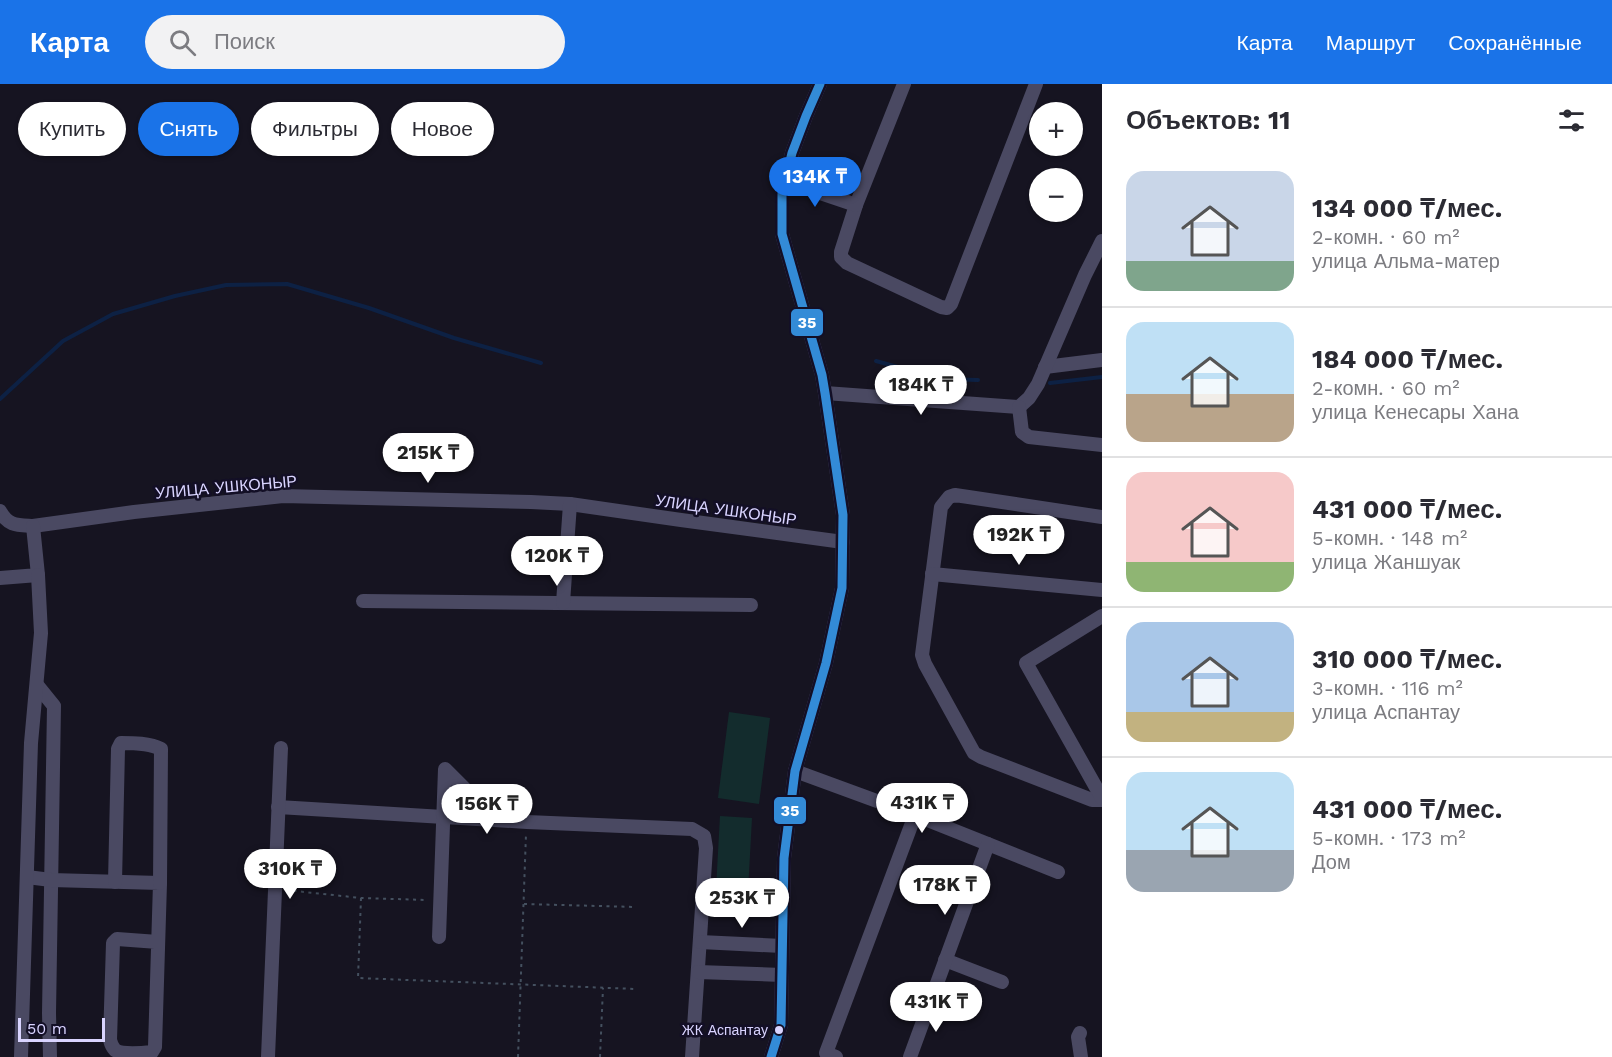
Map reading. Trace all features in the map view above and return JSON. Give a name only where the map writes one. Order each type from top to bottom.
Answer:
[{"type":"street","points":[[771,1057],[781,1025],[784,858],[795,771],[826,663],[842,588],[843,516],[822,375],[782,234],[782,194],[792,153],[820,84]]},
{"type":"street","points":[[904,84],[856,205],[841,257],[847,263],[947,308],[951,304],[1036,84]]},
{"type":"street","points":[[785,181],[856,205]]},
{"type":"street","points":[[825,393],[1018,407],[1029,398],[1038,384],[1102,241]]},
{"type":"street","points":[[1045,367],[1102,360]]},
{"type":"street","points":[[1018,407],[1022,432],[1029,436],[1102,445]]},
{"type":"street","points":[[1102,517],[955,495],[949,497],[941,507],[922,655],[924,664],[974,753],[1092,800],[1102,799],[1026,663],[1102,616]]},
{"type":"street","name":"УЛИЦА УШКОНЫР","points":[[0,511],[7,521],[17,525],[33,526],[134,512],[284,496],[570,504],[843,542]]},
{"type":"street","points":[[563,603],[570,504]]},
{"type":"street","points":[[21,1057],[31,743],[42,633],[33,526]]},
{"type":"street","points":[[932,574],[1102,590]]},
{"type":"street","points":[[0,578],[38,575]]},
{"type":"street","points":[[363,601],[751,605]]},
{"type":"street","points":[[37,685],[54,706],[48,1012],[50,1057]]},
{"type":"street","points":[[115,882],[118,749],[121,743],[156,746],[161,749],[160,883],[155,1047],[152,1052],[142,1054],[118,1052],[113,1048],[110,1040],[113,944],[117,939],[158,942]]},
{"type":"street","points":[[268,1057],[281,748]]},
{"type":"street","points":[[439,937],[445,769],[496,820]]},
{"type":"street","points":[[795,771],[915,814],[1058,872]]},
{"type":"street","points":[[278,807],[692,830],[704,836],[706,848],[692,1057]]},
{"type":"street","points":[[836,1057],[826,1053],[915,814]]},
{"type":"street","points":[[910,1057],[988,844]]},
{"type":"street","points":[[27,877],[51,880],[160,883]]},
{"type":"street","points":[[700,942],[782,946]]},
{"type":"street","points":[[945,960],[1002,982]]},
{"type":"street","points":[[698,972],[782,975]]},
{"type":"street","points":[[1080,1033],[1078,1037],[1081,1057]]},
{"type":"path","points":[[518,1057],[527,822]]},
{"type":"path","points":[[274,888],[362,898],[440,900]]},
{"type":"path","points":[[362,898],[358,978],[636,989]]},
{"type":"path","points":[[524,904],[636,907]]},
{"type":"path","points":[[600,1057],[603,988]]},
{"type":"green space","points":[[729,712],[770,718],[759,804],[718,798]]},
{"type":"green space","points":[[720,816],[752,818],[748,891],[716,889]]},
{"type":"waterway","points":[[0,399],[63,341],[113,314],[175,296],[226,285],[287,284],[369,308],[454,338],[541,363]]},
{"type":"waterway","points":[[876,361],[941,379],[978,380]]},
{"type":"waterway","points":[[1050,383],[1102,377]]},
{"type":"transit line","name":"35","points":[[771,1057],[781,1025],[784,858],[795,771],[826,663],[842,588],[843,515],[822,375],[782,234],[782,194],[792,153],[820,84]]},
{"type":"place","name":"ЖК Аспантау","points":[[779,1030]]}]
